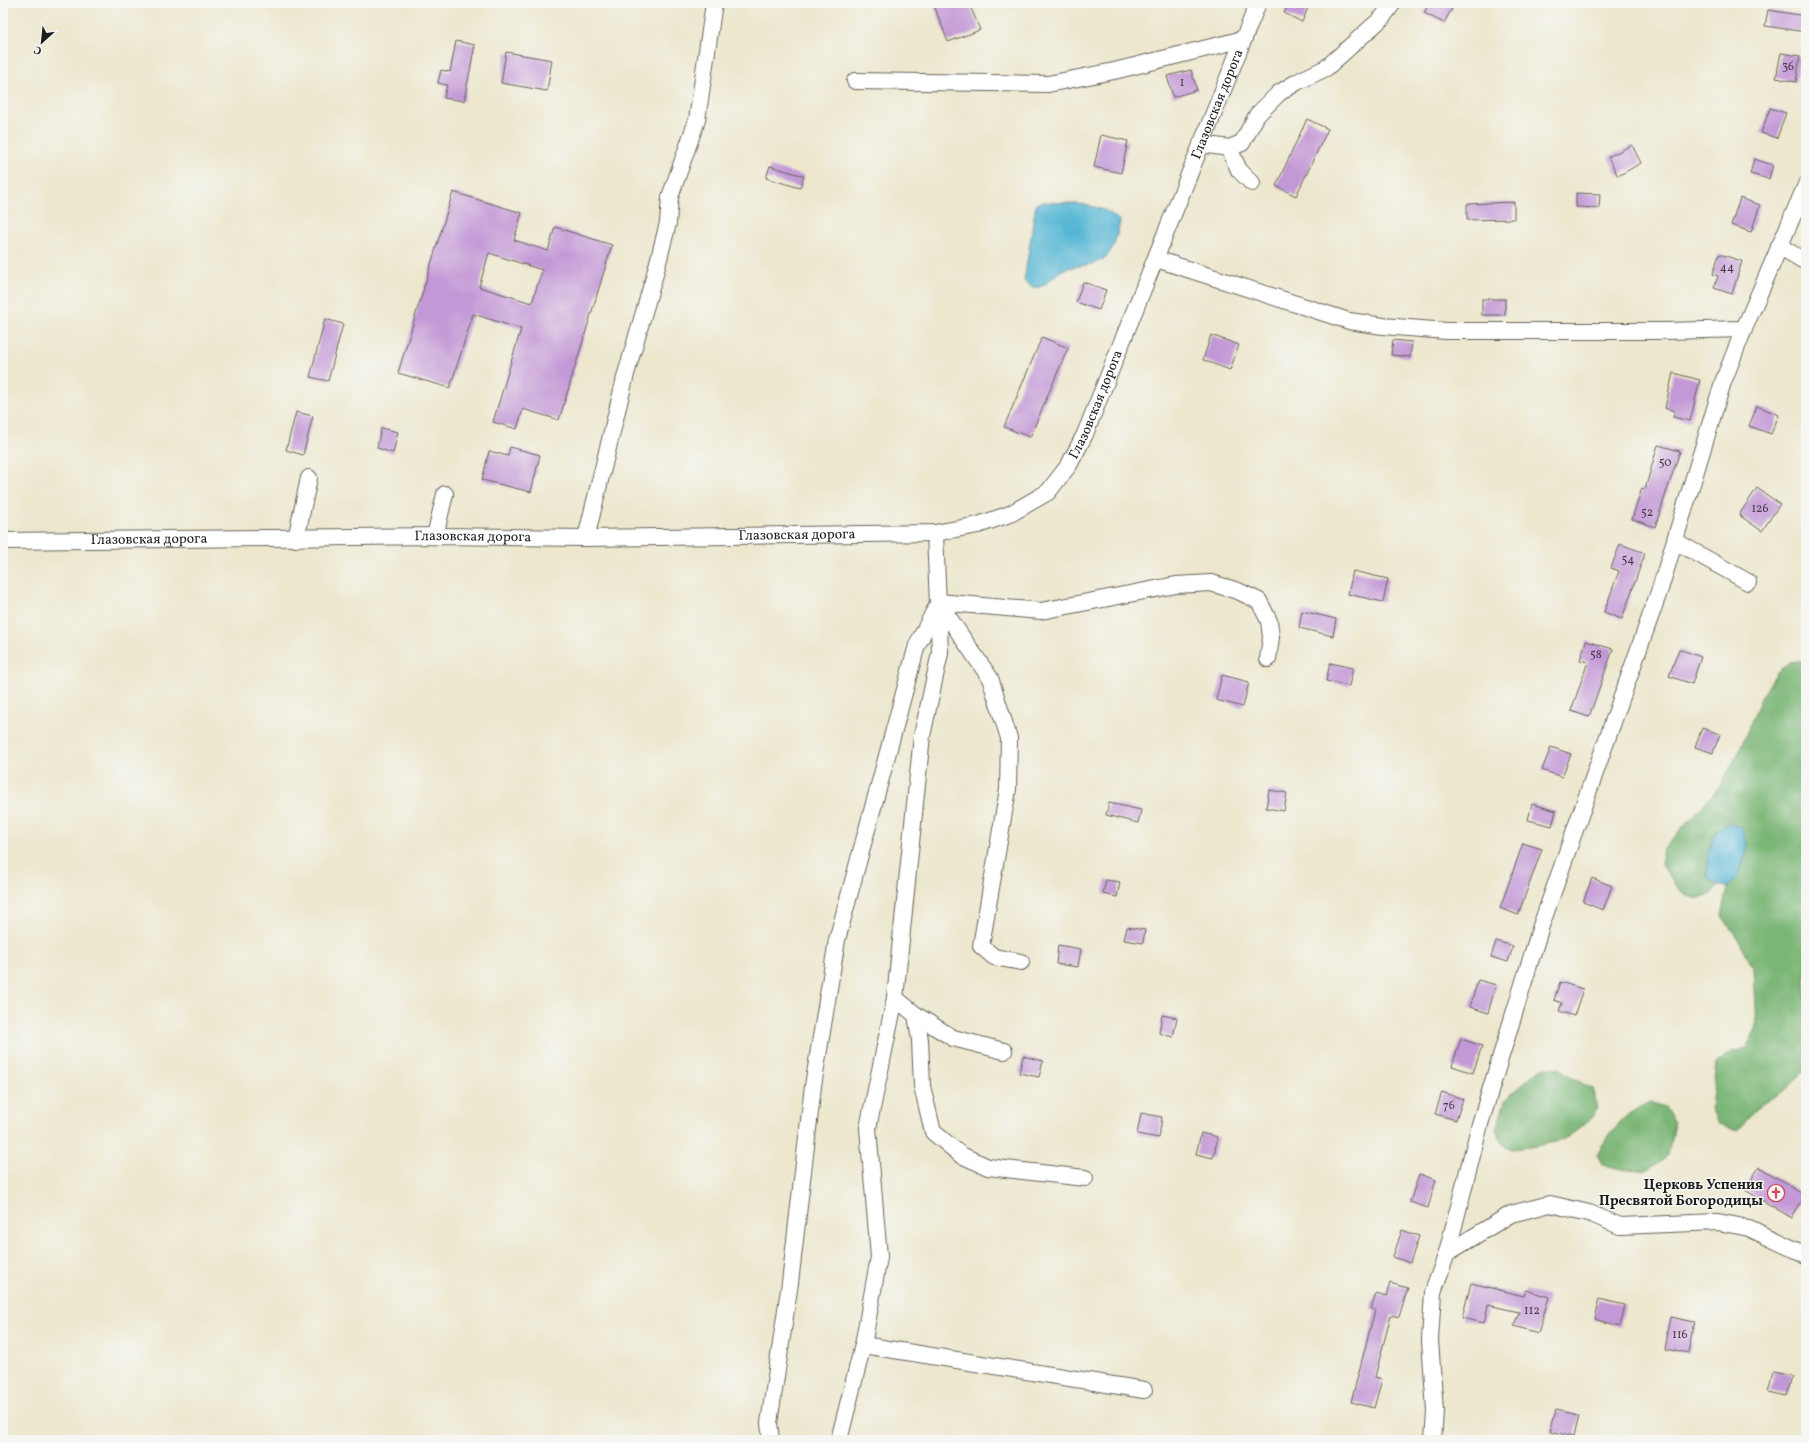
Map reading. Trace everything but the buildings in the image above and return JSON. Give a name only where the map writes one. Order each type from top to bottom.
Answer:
[{"type":"street","points":[[586,538],[626,374],[668,223],[670,197],[697,120],[714,3]]},
{"type":"street","name":"Глазовская дорога","points":[[3,542],[435,536],[586,538],[935,533],[978,525],[1010,514],[1048,492],[1069,465],[1085,434],[1258,3]]},
{"type":"street","points":[[1201,144],[1229,148],[1242,143],[1257,115],[1280,93],[1326,68],[1382,18],[1393,3]]},
{"type":"street","points":[[856,81],[1048,84],[1114,71],[1244,39]]},
{"type":"street","points":[[1229,148],[1239,170],[1252,183]]},
{"type":"street","points":[[1433,1440],[1435,1410],[1430,1340],[1433,1292],[1447,1253],[1480,1124],[1541,926],[1620,705],[1675,541],[1723,382],[1744,329],[1806,185]]},
{"type":"street","points":[[1780,246],[1806,262]]},
{"type":"street","points":[[1156,259],[1349,321],[1383,326],[1447,331],[1665,331],[1744,329]]},
{"type":"street","points":[[296,539],[309,478]]},
{"type":"street","points":[[435,536],[444,494]]},
{"type":"street","points":[[839,1440],[863,1344],[879,1257],[868,1128],[894,998],[922,736],[940,653],[935,533]]},
{"type":"street","points":[[1675,541],[1748,582]]},
{"type":"street","points":[[938,602],[1041,611],[1176,585],[1211,583],[1238,591],[1259,602],[1269,621],[1271,637],[1268,659]]},
{"type":"street","points":[[938,602],[990,678],[1009,738],[1008,789],[981,946],[994,957],[1021,962]]},
{"type":"street","points":[[771,1440],[769,1423],[790,1283],[813,1086],[837,940],[917,645],[938,602]]},
{"type":"street","points":[[894,998],[916,1015],[953,1038],[1004,1051]]},
{"type":"street","points":[[916,1015],[920,1040],[922,1086],[933,1132],[961,1155],[988,1167],[1085,1178]]},
{"type":"street","points":[[1447,1253],[1511,1214],[1550,1204],[1589,1213],[1620,1226],[1718,1222],[1749,1228],[1806,1255]]},
{"type":"street","points":[[863,1344],[1144,1390]]},
{"type":"green space","points":[[1806,660],[1806,1070],[1790,1085],[1767,1101],[1736,1130],[1718,1123],[1711,1107],[1716,1064],[1731,1052],[1746,1048],[1757,1027],[1754,969],[1738,939],[1722,916],[1728,887],[1739,876],[1707,877],[1718,886],[1708,895],[1699,898],[1692,897],[1679,889],[1661,863],[1663,850],[1721,785],[1739,751],[1761,698],[1777,672],[1790,662]]},
{"type":"green space","points":[[1545,1067],[1559,1068],[1592,1089],[1598,1108],[1589,1121],[1563,1140],[1531,1147],[1511,1149],[1503,1144],[1496,1130],[1505,1101],[1531,1076]]},
{"type":"green space","points":[[1651,1102],[1665,1107],[1674,1121],[1668,1156],[1651,1167],[1637,1171],[1602,1165],[1597,1154],[1613,1130],[1633,1111]]},
{"type":"water","points":[[1044,202],[1074,203],[1095,207],[1113,215],[1120,222],[1114,245],[1106,257],[1102,260],[1093,264],[1064,269],[1044,285],[1040,287],[1033,287],[1024,281],[1036,204]]},
{"type":"water","points":[[1727,823],[1741,827],[1748,846],[1739,876],[1728,887],[1718,886],[1707,877],[1708,853],[1716,831]]},
{"type":"place","name":"Церковь Успения Пресвятой Богородицы","points":[[1776,1193]]}]
